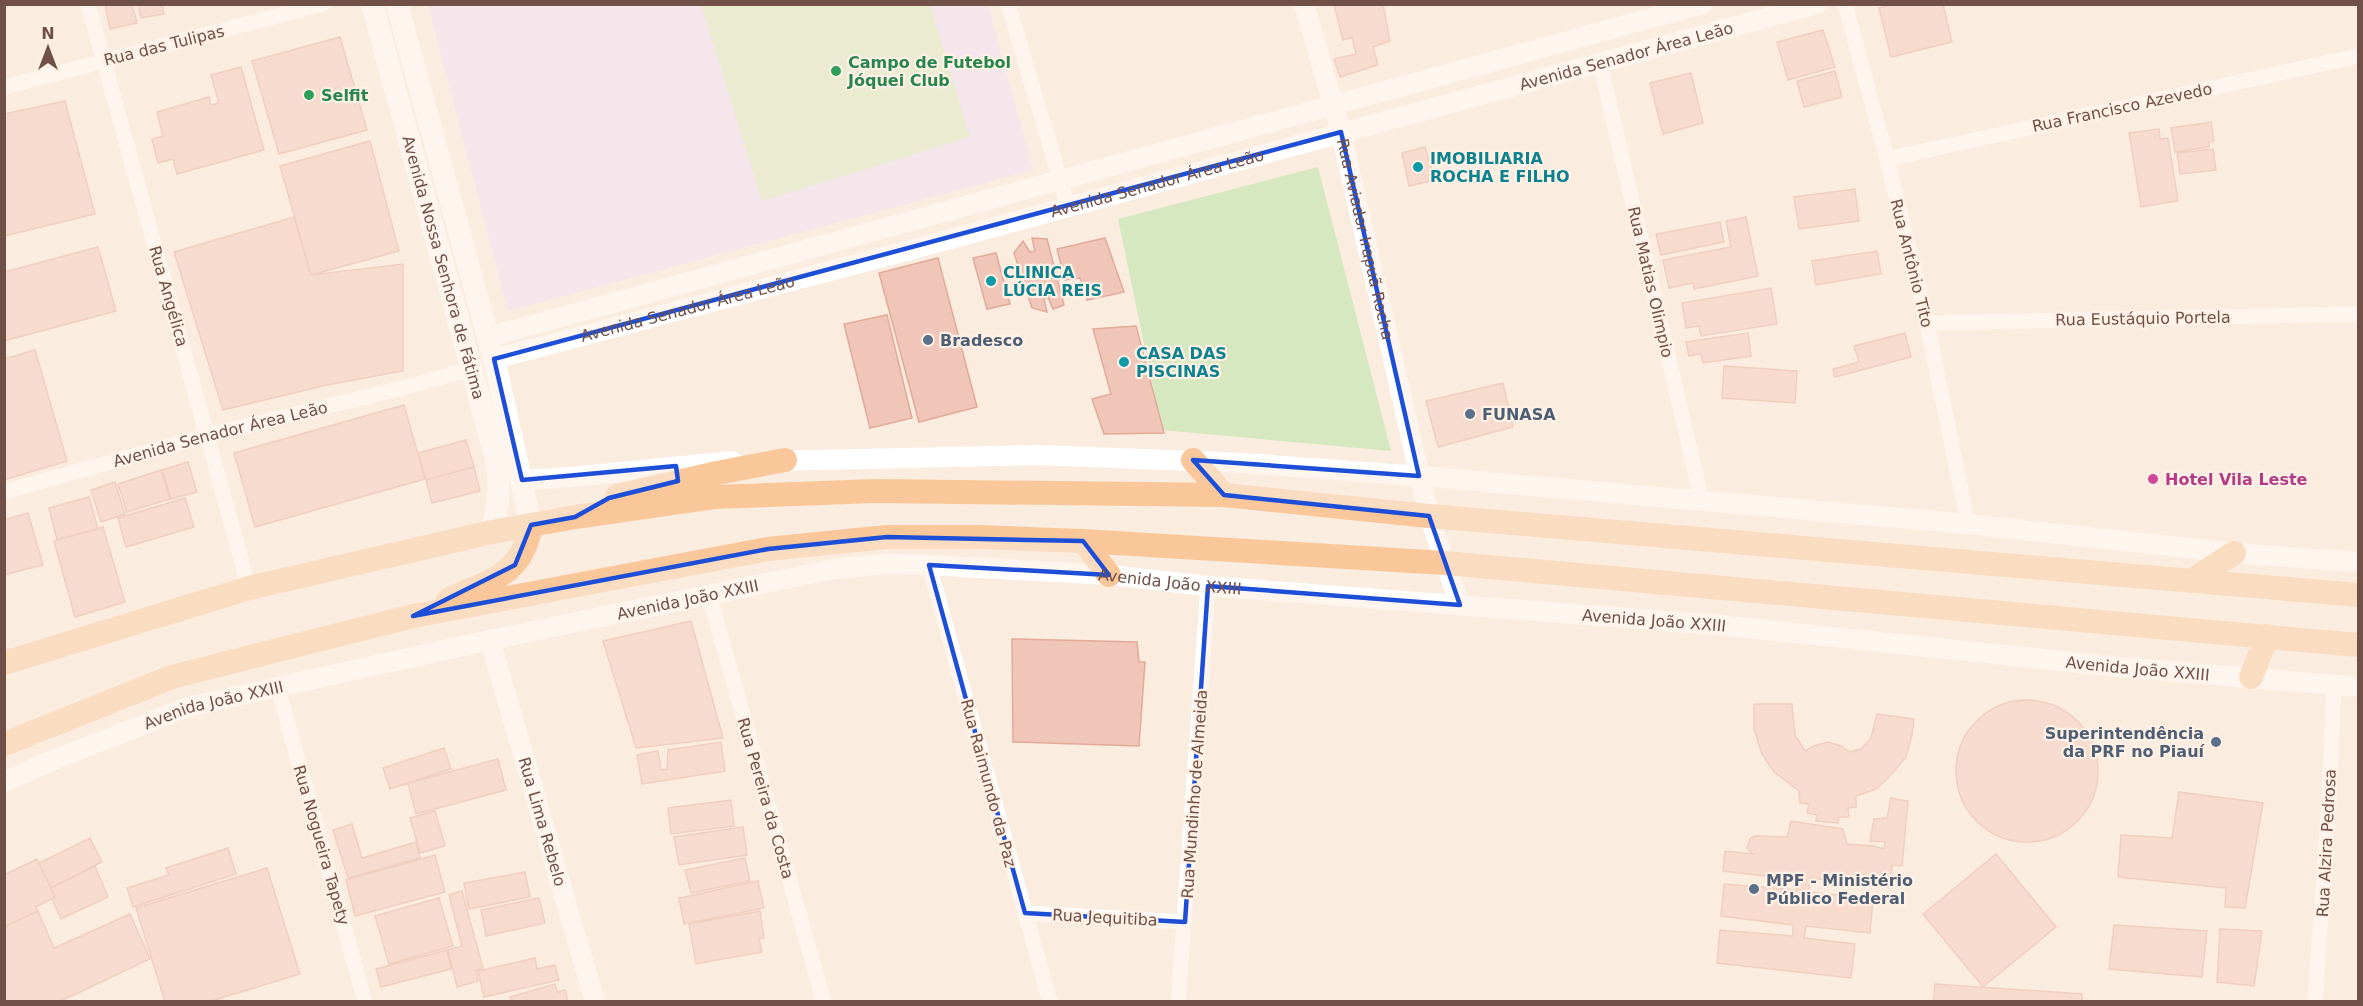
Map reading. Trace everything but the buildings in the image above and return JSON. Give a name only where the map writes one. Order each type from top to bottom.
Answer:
[{"type":"main road","name":"Avenida Nossa Senhora de Fátima","points":[[372,4],[496,459],[500,480],[498,508],[492,532]]},
{"type":"main road","name":"Avenida Nossa Senhora de Fátima","points":[[397,4],[494,359],[531,525]]},
{"type":"main road","points":[[575,518],[609,498],[785,460]]},
{"type":"main road","points":[[1193,460],[1224,495]]},
{"type":"main road","points":[[4,663],[249,588],[492,532],[714,497],[863,492],[1224,495],[1429,516],[2358,596]]},
{"type":"main road","points":[[413,616],[497,578],[515,565],[528,541],[531,525]]},
{"type":"main road","name":"Avenida João XXIII","points":[[4,744],[172,677],[413,616],[780,548],[888,537],[979,537],[1445,563],[2358,645]]},
{"type":"main road","points":[[1083,542],[1109,575]]},
{"type":"main road","points":[[2191,581],[2234,553]]},
{"type":"main road","points":[[2251,677],[2267,636]]},
{"type":"street","name":"Rua Angélica","points":[[88,4],[249,588]]},
{"type":"street","name":"Rua das Tulipas","points":[[4,87],[323,4]]},
{"type":"street","points":[[1008,4],[1068,206]]},
{"type":"street","name":"Rua Aviador Irapuã Rocha","points":[[1304,4],[1341,132],[1429,516],[1460,605]]},
{"type":"street","name":"Avenida Senador Área Leão","points":[[488,337],[1702,4]]},
{"type":"street","name":"Avenida Senador Área Leão","points":[[494,359],[906,251],[1817,4]]},
{"type":"street","name":"Rua Antônio Tito","points":[[1845,4],[1887,159],[1927,323],[1968,524]]},
{"type":"street","name":"Rua Francisco Azevedo","points":[[1887,159],[2358,56]]},
{"type":"street","name":"Rua Matias Olimpio","points":[[1600,63],[1702,502]]},
{"type":"street","points":[[897,224],[906,251]]},
{"type":"street","points":[[768,260],[775,285]]},
{"type":"street","points":[[673,286],[679,310]]},
{"type":"street","name":"Rua Eustáquio Portela","points":[[1927,323],[2358,314]]},
{"type":"street","name":"Avenida Senador Área Leão","points":[[4,492],[208,435],[399,389],[470,369]]},
{"type":"street","points":[[522,480],[726,461],[1038,455],[1193,460],[1419,476],[1968,524],[2234,553],[2358,562]]},
{"type":"street","name":"Avenida João XXIII","points":[[4,782],[188,707],[490,640],[834,569],[885,564],[1109,575],[1208,586],[1719,625],[2119,667],[2358,687]]},
{"type":"street","name":"Rua Raimundo da Paz","points":[[929,565],[1050,1002]]},
{"type":"street","name":"Rua Mundinho de Almeida","points":[[1178,1002],[1208,586]]},
{"type":"street","name":"Rua Pereira da Costa","points":[[708,595],[824,1002]]},
{"type":"street","name":"Rua Lima Rebelo","points":[[490,640],[595,1002]]},
{"type":"street","name":"Rua Alzira Pedrosa","points":[[2315,1002],[2334,685]]},
{"type":"street","name":"Rua Nogueira Tapety","points":[[278,687],[365,1002]]},
{"type":"street","name":"Rua Jequitiba","points":[[1025,913],[1185,922]]},
{"type":"highlighted area","points":[[1341,132],[1419,476],[1193,460],[1224,495],[1429,516],[1460,605],[1208,586],[1185,922],[1025,913],[929,565],[1109,575],[1083,541],[887,537],[768,549],[413,616],[515,565],[531,525],[575,517],[609,498],[678,481],[676,466],[522,480],[494,359]]},
{"type":"shaded area","points":[[428,5],[988,5],[1033,170],[508,311]]},
{"type":"green space","name":"Campo de Futebol Jóquei Club","points":[[701,5],[930,5],[970,137],[762,201]]},
{"type":"green space","points":[[1318,167],[1391,451],[1162,430],[1118,219]]},
{"type":"place","name":"Campo de Futebol Jóquei Club","points":[[836,71]]},
{"type":"place","name":"Selfit","points":[[309,95]]},
{"type":"place","name":"IMOBILIARIA ROCHA E FILHO","points":[[1418,167]]},
{"type":"place","name":"CLINICA LÚCIA REIS","points":[[991,281]]},
{"type":"place","name":"Bradesco","points":[[928,340]]},
{"type":"place","name":"CASA DAS PISCINAS","points":[[1124,362]]},
{"type":"place","name":"FUNASA","points":[[1470,414]]},
{"type":"place","name":"Hotel Vila Leste","points":[[2153,479]]},
{"type":"place","name":"Superintendência da PRF no Piauí","points":[[2216,742]]},
{"type":"place","name":"MPF - Ministério Público Federal","points":[[1754,889]]}]
